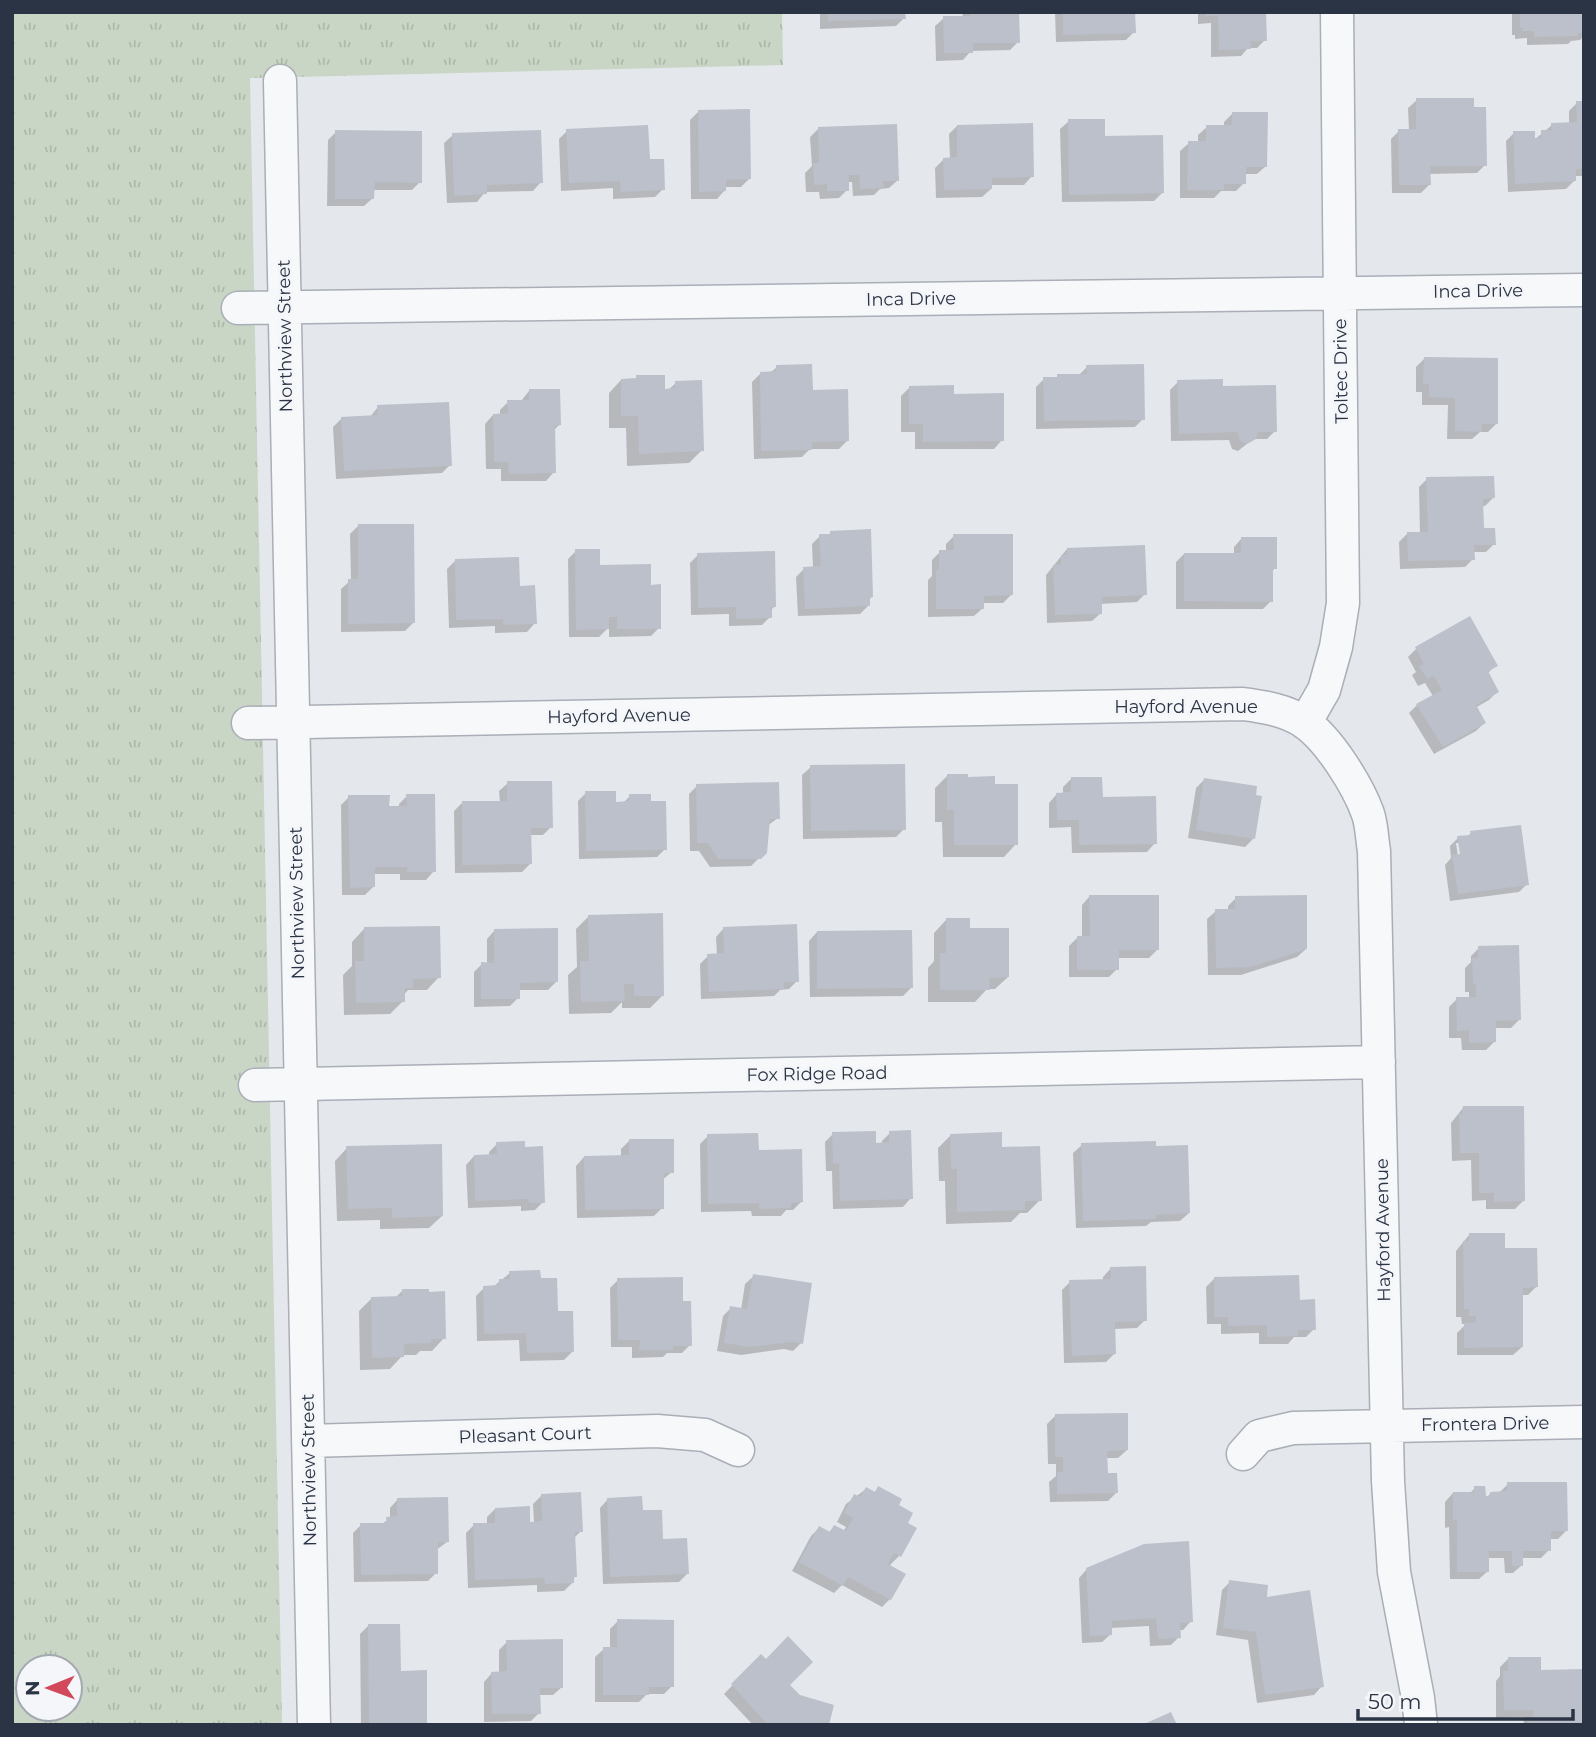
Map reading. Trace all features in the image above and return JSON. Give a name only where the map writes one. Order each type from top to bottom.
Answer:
[{"type":"street","name":"Toltec Drive","points":[[1306,723],[1324,690],[1336,647],[1343,603],[1336,12]]},
{"type":"street","name":"Northview Street","points":[[280,81],[314,1725]]},
{"type":"street","name":"Inca Drive","points":[[238,307],[1584,290]]},
{"type":"street","name":"Hayford Avenue","points":[[247,723],[1243,704],[1276,709],[1306,723],[1333,751],[1353,782],[1368,816],[1374,852],[1387,1426],[1394,1572],[1421,1725]]},
{"type":"street","name":"Fox Ridge Road","points":[[255,1085],[1379,1062]]},
{"type":"street","name":"Frontera Drive","points":[[1242,1454],[1259,1436],[1293,1428],[1584,1422]]},
{"type":"street","name":"Pleasant Court","points":[[308,1441],[657,1431],[705,1435],[738,1450]]},
{"type":"green space","points":[[12,12],[782,12],[783,65],[250,78],[282,1725],[12,1725]]},
{"type":"building","points":[[828,12],[905,12],[906,19],[828,21]]},
{"type":"building","points":[[970,12],[1019,12],[1020,43],[973,43],[973,53],[944,53],[943,16],[970,16]]},
{"type":"building","points":[[1063,12],[1135,12],[1136,33],[1063,35]]},
{"type":"building","points":[[1206,12],[1266,12],[1267,41],[1250,41],[1251,49],[1219,50],[1218,16],[1206,16]]},
{"type":"building","points":[[1520,12],[1584,12],[1584,33],[1578,33],[1578,36],[1534,37],[1534,31],[1522,31],[1520,28]]},
{"type":"building","points":[[1416,98],[1474,98],[1474,107],[1486,107],[1487,166],[1430,166],[1431,185],[1399,185],[1398,129],[1416,129]]},
{"type":"building","points":[[1576,101],[1584,101],[1584,169],[1576,169],[1576,181],[1515,184],[1513,131],[1535,131],[1535,138],[1541,138],[1541,130],[1552,130],[1551,123],[1577,122]]},
{"type":"building","points":[[750,109],[751,179],[726,180],[726,191],[699,192],[698,110]]},
{"type":"building","points":[[1232,112],[1268,112],[1267,167],[1246,167],[1246,184],[1224,184],[1224,190],[1187,190],[1188,141],[1206,141],[1206,125],[1232,125]]},
{"type":"building","points":[[1068,119],[1105,119],[1105,136],[1163,135],[1164,193],[1069,195]]},
{"type":"building","points":[[1033,123],[1034,177],[992,178],[992,189],[944,190],[943,158],[957,157],[957,125]]},
{"type":"building","points":[[897,124],[899,181],[883,181],[884,188],[860,189],[859,175],[849,175],[849,191],[827,191],[827,184],[814,185],[813,163],[819,163],[818,127]]},
{"type":"building","points":[[648,125],[650,159],[664,159],[665,190],[621,192],[620,181],[569,183],[566,129]]},
{"type":"building","points":[[335,130],[422,131],[422,183],[375,182],[374,199],[335,199]]},
{"type":"building","points":[[541,130],[543,183],[487,185],[487,194],[454,196],[452,133]]},
{"type":"building","points":[[1424,357],[1498,358],[1498,424],[1482,424],[1482,432],[1455,431],[1455,398],[1429,397],[1429,384],[1423,384]]},
{"type":"building","points":[[812,364],[813,390],[848,389],[849,441],[812,442],[812,450],[761,451],[760,372],[776,371],[776,365]]},
{"type":"building","points":[[1144,364],[1145,420],[1044,421],[1043,377],[1087,374],[1086,365]]},
{"type":"building","points":[[636,375],[665,375],[665,389],[675,388],[675,381],[702,380],[704,451],[639,454],[638,416],[621,416],[621,379],[636,378]]},
{"type":"building","points":[[1223,379],[1223,386],[1276,385],[1277,432],[1258,432],[1256,439],[1247,444],[1240,441],[1237,432],[1179,434],[1177,380]]},
{"type":"building","points":[[954,385],[954,394],[1004,393],[1004,441],[923,442],[923,424],[909,424],[909,386]]},
{"type":"building","points":[[529,389],[560,389],[561,425],[555,426],[556,473],[509,474],[508,462],[494,462],[493,414],[508,413],[507,400],[529,400]]},
{"type":"building","points":[[449,402],[452,466],[344,471],[341,417],[377,415],[377,405]]},
{"type":"building","points":[[1494,476],[1495,498],[1483,499],[1484,528],[1495,528],[1496,545],[1474,545],[1475,560],[1408,561],[1407,532],[1428,532],[1426,477]]},
{"type":"building","points":[[358,524],[414,524],[415,623],[348,624],[348,579],[358,579]]},
{"type":"building","points":[[871,529],[873,597],[870,597],[870,606],[805,609],[803,567],[821,566],[819,534]]},
{"type":"building","points":[[953,534],[1013,534],[1013,595],[984,596],[984,609],[936,609],[939,550],[954,550]]},
{"type":"building","points":[[1241,537],[1277,537],[1273,602],[1184,601],[1184,553],[1241,553]]},
{"type":"building","points":[[1145,545],[1147,595],[1102,597],[1102,614],[1055,615],[1053,565],[1061,564],[1061,555],[1067,555],[1067,548]]},
{"type":"building","points":[[575,549],[600,549],[600,565],[651,564],[651,585],[661,584],[661,629],[617,629],[617,617],[609,617],[609,629],[576,630]]},
{"type":"building","points":[[775,551],[776,607],[772,607],[772,618],[736,619],[736,607],[698,608],[697,553]]},
{"type":"building","points":[[519,557],[520,586],[535,585],[537,624],[503,625],[503,619],[456,620],[455,559]]},
{"type":"building","points":[[1470,616],[1498,666],[1488,671],[1499,692],[1476,705],[1486,723],[1443,747],[1416,704],[1442,690],[1434,676],[1427,679],[1419,666],[1424,664],[1415,647]]},
{"type":"building","points":[[905,764],[906,830],[811,831],[810,765]]},
{"type":"building","points":[[947,774],[968,774],[968,777],[995,776],[995,784],[1018,784],[1018,845],[954,845],[954,810],[947,810]]},
{"type":"building","points":[[1071,777],[1102,777],[1103,797],[1156,796],[1157,844],[1079,845],[1079,820],[1057,820],[1056,793],[1071,792]]},
{"type":"building","points":[[1204,778],[1257,786],[1256,795],[1262,796],[1255,839],[1196,830]]},
{"type":"building","points":[[507,781],[552,781],[553,828],[531,828],[532,864],[462,865],[462,801],[507,801]]},
{"type":"building","points":[[779,782],[780,819],[770,819],[767,853],[761,859],[718,859],[708,843],[697,843],[696,784]]},
{"type":"building","points":[[585,791],[616,791],[616,802],[629,801],[629,794],[651,794],[651,801],[666,801],[667,850],[586,851]]},
{"type":"building","points":[[406,794],[435,794],[436,872],[407,872],[407,867],[375,867],[375,887],[350,888],[348,795],[390,795],[389,806],[407,806]]},
{"type":"building","points":[[1521,825],[1529,885],[1458,894],[1452,855],[1460,854],[1457,836],[1471,835],[1470,831]]},
{"type":"building","points":[[1089,895],[1159,895],[1159,950],[1119,950],[1119,970],[1077,970],[1077,936],[1090,936]]},
{"type":"building","points":[[1307,895],[1307,949],[1251,967],[1216,968],[1215,909],[1235,909],[1235,896]]},
{"type":"building","points":[[663,913],[664,996],[634,996],[634,984],[624,984],[625,1001],[581,1002],[580,961],[589,961],[588,915]]},
{"type":"building","points":[[946,918],[970,918],[970,928],[1009,928],[1009,977],[989,978],[990,990],[940,990],[940,953],[946,953]]},
{"type":"building","points":[[797,924],[799,982],[784,982],[784,989],[709,992],[707,954],[724,953],[723,927]]},
{"type":"building","points":[[440,926],[441,978],[413,979],[413,988],[405,988],[405,1002],[356,1003],[355,961],[364,961],[364,927]]},
{"type":"building","points":[[558,928],[558,982],[520,983],[520,999],[481,999],[481,962],[494,963],[494,929]]},
{"type":"building","points":[[912,930],[913,988],[817,989],[817,931]]},
{"type":"building","points":[[1519,945],[1521,1020],[1496,1021],[1496,1042],[1469,1043],[1469,1030],[1457,1031],[1456,997],[1476,997],[1472,958],[1478,958],[1478,946]]},
{"type":"building","points":[[1463,1106],[1524,1106],[1525,1201],[1494,1202],[1494,1193],[1479,1193],[1479,1153],[1460,1153],[1459,1113],[1462,1114]]},
{"type":"building","points":[[911,1130],[913,1199],[840,1201],[839,1163],[833,1164],[832,1132],[876,1131],[876,1143],[889,1142],[889,1131]]},
{"type":"building","points":[[1002,1132],[1002,1147],[1040,1146],[1042,1201],[1025,1201],[1025,1210],[957,1212],[957,1169],[951,1169],[950,1134]]},
{"type":"building","points":[[758,1133],[759,1150],[802,1149],[803,1202],[791,1203],[791,1208],[759,1209],[759,1203],[708,1204],[707,1134]]},
{"type":"building","points":[[629,1139],[674,1139],[674,1173],[664,1173],[664,1209],[585,1210],[584,1156],[629,1155]]},
{"type":"building","points":[[525,1141],[525,1147],[543,1146],[545,1203],[529,1203],[528,1199],[475,1201],[474,1155],[497,1154],[496,1142]]},
{"type":"building","points":[[1156,1141],[1156,1146],[1188,1145],[1190,1213],[1156,1215],[1156,1219],[1083,1221],[1081,1143]]},
{"type":"building","points":[[442,1144],[443,1216],[392,1218],[392,1208],[348,1209],[346,1146]]},
{"type":"building","points":[[1469,1233],[1505,1233],[1505,1248],[1537,1248],[1538,1287],[1523,1288],[1523,1347],[1464,1348],[1464,1323],[1476,1322],[1476,1316],[1469,1316],[1469,1309],[1464,1309],[1463,1241],[1469,1241]]},
{"type":"building","points":[[1146,1266],[1147,1321],[1115,1322],[1116,1354],[1072,1356],[1069,1280],[1111,1279],[1110,1267]]},
{"type":"building","points":[[540,1270],[541,1278],[557,1278],[558,1311],[573,1311],[574,1352],[527,1353],[526,1333],[484,1334],[483,1286],[499,1285],[499,1279],[510,1279],[509,1271]]},
{"type":"building","points":[[753,1274],[812,1283],[803,1344],[793,1342],[750,1347],[724,1343],[730,1306],[747,1309]]},
{"type":"building","points":[[1299,1275],[1300,1300],[1315,1299],[1316,1330],[1298,1330],[1298,1336],[1267,1337],[1267,1325],[1228,1326],[1228,1317],[1214,1317],[1214,1277]]},
{"type":"building","points":[[683,1277],[683,1301],[691,1301],[692,1346],[673,1346],[673,1350],[639,1350],[640,1340],[618,1340],[617,1278]]},
{"type":"building","points":[[402,1289],[445,1291],[446,1339],[431,1339],[431,1343],[404,1344],[404,1357],[372,1358],[371,1297],[402,1296]]},
{"type":"building","points":[[1128,1413],[1128,1450],[1107,1451],[1108,1473],[1117,1473],[1118,1493],[1057,1494],[1057,1472],[1063,1472],[1063,1457],[1055,1457],[1055,1414]]},
{"type":"building","points":[[1507,1482],[1567,1482],[1568,1531],[1551,1531],[1551,1551],[1523,1551],[1523,1566],[1512,1566],[1512,1551],[1489,1551],[1489,1572],[1457,1572],[1457,1520],[1453,1520],[1453,1492],[1474,1492],[1474,1486],[1485,1486],[1486,1496],[1490,1496],[1490,1492],[1507,1491]]},
{"type":"building","points":[[878,1486],[902,1499],[899,1505],[913,1513],[908,1523],[917,1528],[901,1557],[894,1553],[888,1564],[906,1574],[891,1600],[848,1577],[843,1586],[799,1562],[819,1526],[830,1532],[834,1525],[846,1531],[853,1518],[844,1513],[854,1494],[860,1497],[866,1487],[875,1492]]},
{"type":"building","points":[[581,1492],[583,1532],[575,1532],[577,1577],[574,1577],[574,1583],[545,1584],[544,1578],[475,1580],[473,1523],[495,1523],[495,1508],[530,1506],[530,1522],[542,1521],[541,1494]]},
{"type":"building","points":[[642,1496],[643,1510],[662,1510],[663,1539],[687,1538],[689,1574],[610,1577],[607,1498]]},
{"type":"building","points":[[448,1497],[449,1542],[438,1542],[438,1574],[361,1575],[360,1523],[387,1523],[386,1517],[397,1516],[397,1498]]},
{"type":"building","points":[[1189,1541],[1193,1622],[1180,1623],[1181,1638],[1158,1639],[1156,1618],[1112,1621],[1112,1635],[1090,1636],[1086,1568],[1144,1544]]},
{"type":"building","points":[[1229,1580],[1268,1585],[1267,1597],[1310,1590],[1324,1687],[1265,1695],[1256,1632],[1223,1628]]},
{"type":"building","points":[[617,1619],[674,1620],[674,1687],[649,1687],[649,1695],[603,1695],[603,1647],[617,1647]]},
{"type":"building","points":[[368,1624],[400,1624],[401,1671],[427,1670],[427,1723],[369,1725]]},
{"type":"building","points":[[788,1636],[813,1662],[790,1685],[800,1695],[834,1705],[829,1725],[768,1725],[731,1684],[761,1654],[766,1659]]},
{"type":"building","points":[[563,1639],[563,1688],[540,1688],[541,1714],[492,1714],[491,1672],[507,1671],[506,1640]]},
{"type":"building","points":[[1508,1657],[1541,1657],[1541,1670],[1584,1669],[1584,1725],[1528,1725],[1528,1717],[1533,1717],[1533,1710],[1504,1710],[1503,1671],[1508,1671]]},
{"type":"building","points":[[1171,1712],[1177,1725],[1142,1725]]}]
